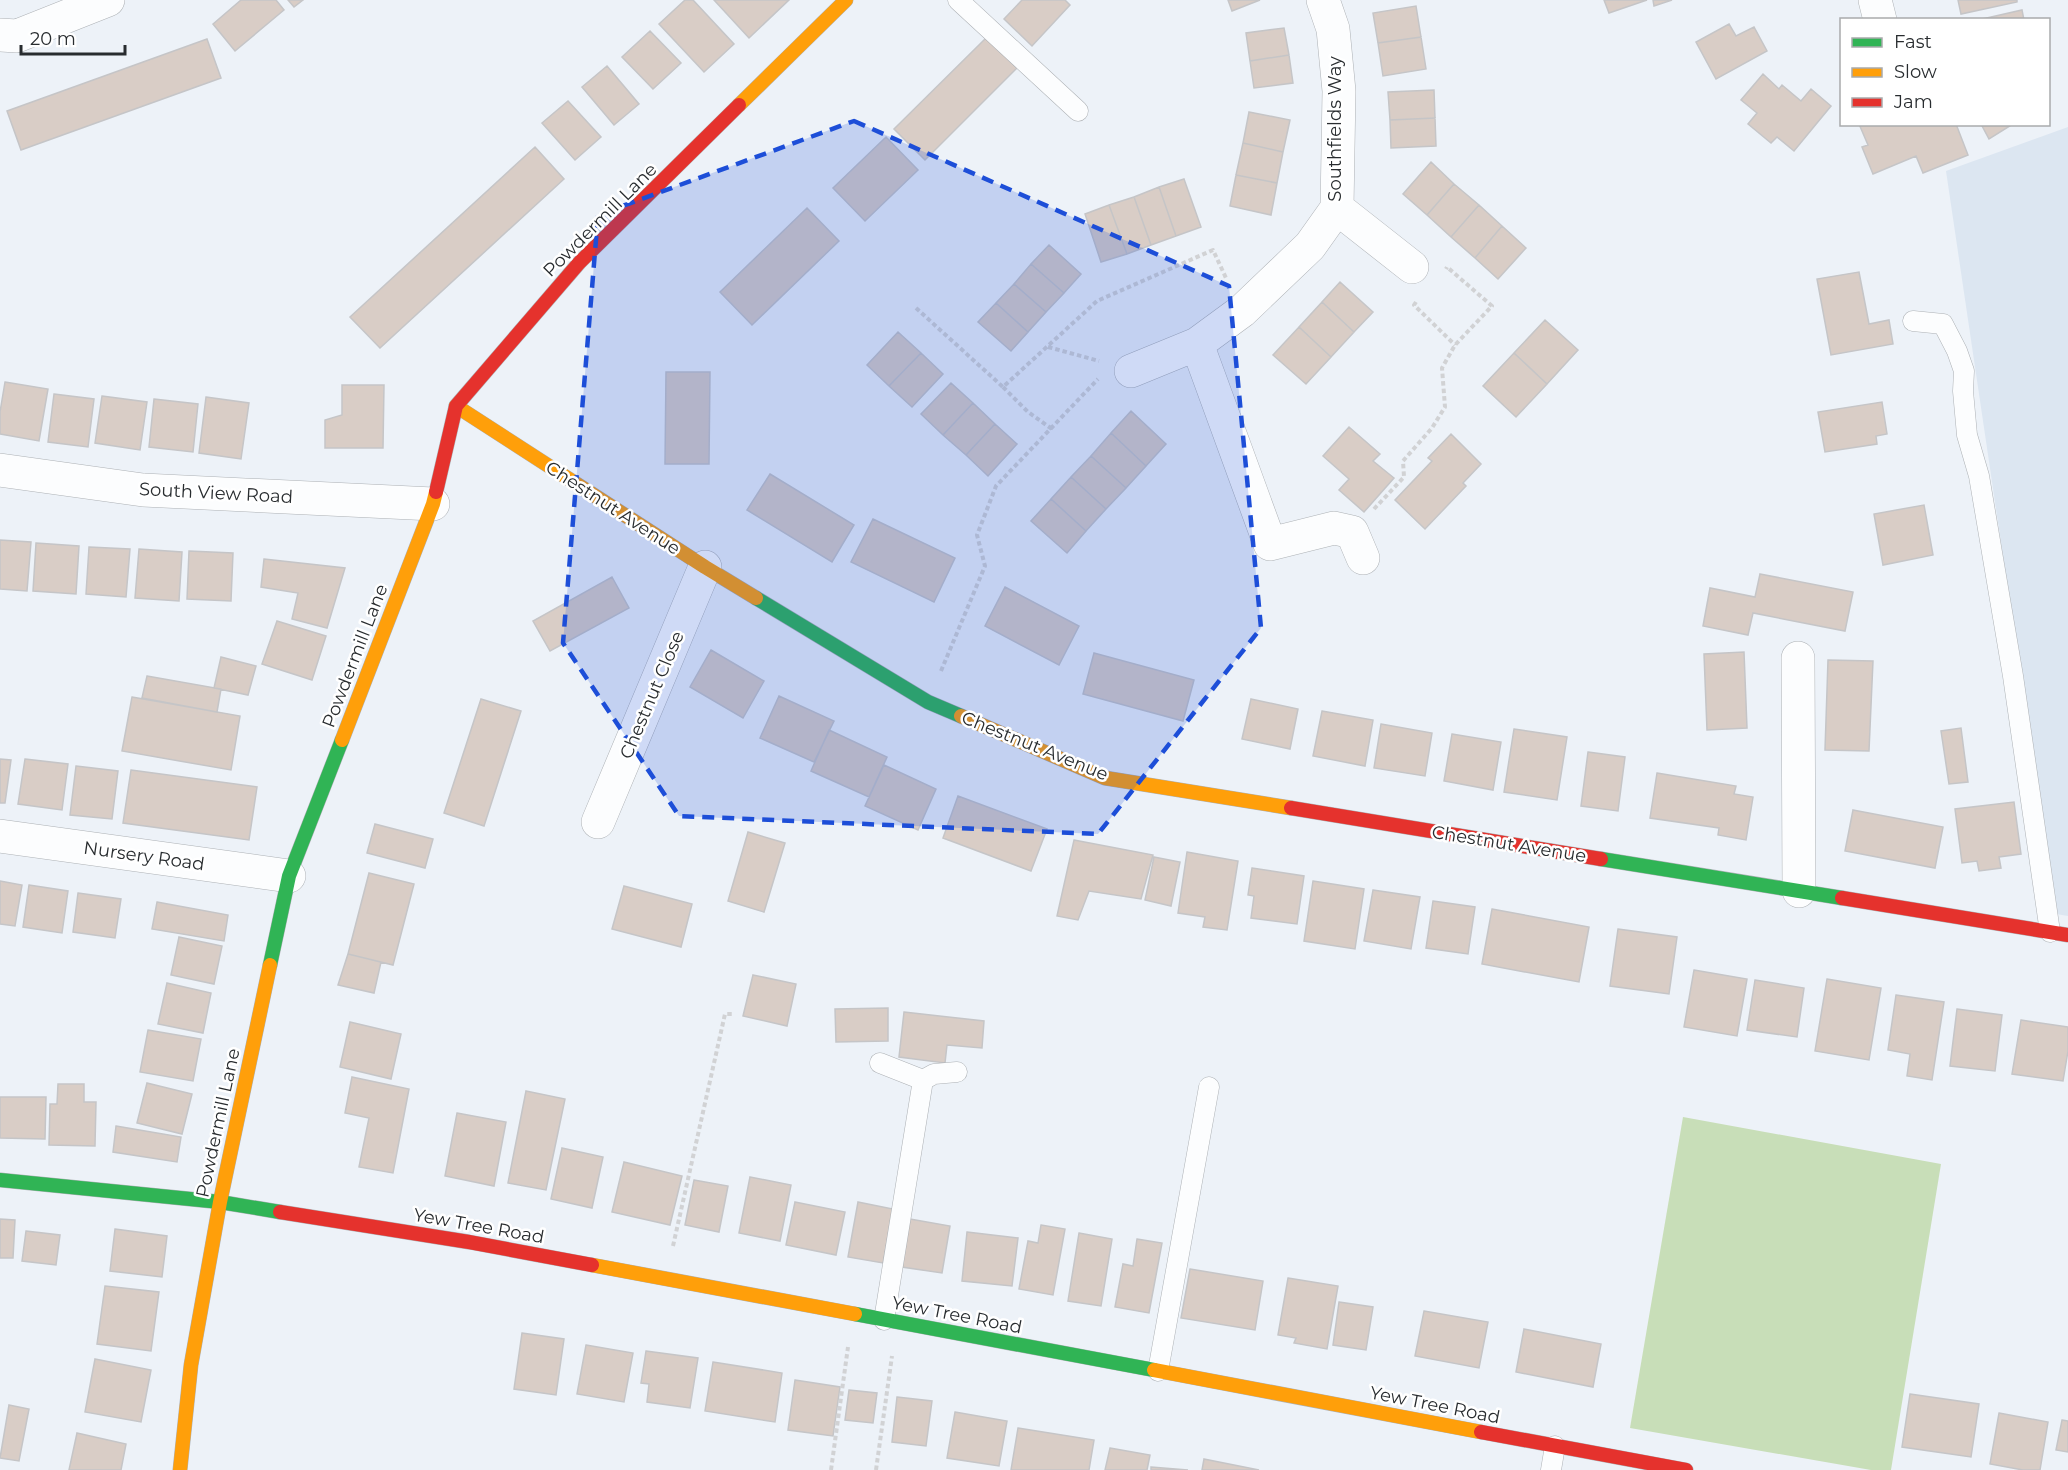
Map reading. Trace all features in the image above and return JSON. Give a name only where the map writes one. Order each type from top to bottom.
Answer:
[{"type":"street","points":[[0,34],[17,36],[108,0]]},
{"type":"street","name":"Powdermill Lane","points":[[180,1470],[192,1365],[220,1202],[289,876],[433,504],[456,406],[579,263],[846,0]]},
{"type":"street","name":"Southfields Way","points":[[1131,371],[1197,344],[1242,312],[1310,246],[1337,208],[1339,91],[1333,29],[1323,0]]},
{"type":"street","points":[[1875,0],[1880,18]]},
{"type":"street","points":[[1337,208],[1421,276]]},
{"type":"street","points":[[1197,344],[1270,544],[1334,528],[1357,545]]},
{"type":"street","name":"Chestnut Avenue","points":[[456,406],[705,567],[928,702],[1105,778],[2059,934]]},
{"type":"street","name":"South View Road","points":[[0,470],[143,490],[433,504]]},
{"type":"street","name":"Chestnut Close","points":[[598,822],[705,567]]},
{"type":"street","points":[[1798,658],[1799,891]]},
{"type":"street","name":"Nursery Road","points":[[0,836],[289,876]]},
{"type":"street","name":"Yew Tree Road","points":[[0,1180],[220,1202],[469,1242],[1686,1470]]},
{"type":"lane","points":[[958,0],[1078,111]]},
{"type":"lane","points":[[1913,321],[1943,324],[1964,371],[1963,391],[1967,435],[1979,476],[2059,934]]},
{"type":"lane","points":[[880,1063],[923,1080]]},
{"type":"lane","points":[[923,1080],[933,1074],[957,1072]]},
{"type":"lane","points":[[890,1321],[923,1080]]},
{"type":"lane","points":[[1158,1371],[1209,1087]]},
{"type":"lane","points":[[1551,1470],[1555,1446]]},
{"type":"path","points":[[1003,387],[1097,301],[1213,250],[1242,312]]},
{"type":"path","points":[[1357,545],[1404,477],[1402,461],[1432,428],[1445,407],[1442,368],[1455,345],[1492,306],[1448,267],[1421,276],[1413,305],[1455,345]]},
{"type":"path","points":[[916,308],[1028,412],[1052,429]]},
{"type":"path","points":[[1048,346],[1131,371]]},
{"type":"path","points":[[928,702],[985,567],[977,535],[996,486],[1099,379],[1131,371]]},
{"type":"path","points":[[666,1279],[725,1014],[734,1014]]},
{"type":"path","points":[[831,1470],[853,1314]]},
{"type":"path","points":[[876,1470],[890,1321]]},
{"type":"highlighted area","points":[[854,121],[1229,286],[1261,628],[1098,834],[679,816],[563,643],[598,215]]},
{"type":"shaded area","points":[[2068,127],[2068,916],[2056,914],[1946,171]]},
{"type":"green space","points":[[1683,1117],[1941,1164],[1891,1470],[1871,1470],[1630,1428]]},
{"type":"building","points":[[241,0],[276,0],[284,10],[235,51],[213,24]]},
{"type":"building","points":[[288,0],[303,0],[294,7]]},
{"type":"building","points":[[685,0],[693,0],[734,44],[704,72],[659,24]]},
{"type":"building","points":[[714,0],[789,0],[749,38]]},
{"type":"building","points":[[1022,0],[1065,0],[1070,5],[1032,46],[1004,19]]},
{"type":"building","points":[[1228,0],[1260,0],[1232,11]]},
{"type":"building","points":[[1604,0],[1647,0],[1609,13]]},
{"type":"building","points":[[1653,0],[1672,0],[1654,6]]},
{"type":"building","points":[[1958,0],[2017,0],[2017,2],[1961,14]]},
{"type":"building","points":[[1416,6],[1421,37],[1378,43],[1373,13]]},
{"type":"building","points":[[2022,10],[2024,18],[1987,18]]},
{"type":"building","points":[[1729,24],[1736,36],[1754,27],[1767,51],[1716,79],[1696,42]]},
{"type":"building","points":[[1284,28],[1289,55],[1250,61],[1246,33]]},
{"type":"building","points":[[650,31],[681,63],[653,89],[622,57]]},
{"type":"building","points":[[1421,37],[1426,69],[1383,76],[1378,43]]},
{"type":"building","points":[[986,38],[1017,68],[925,160],[894,129]]},
{"type":"building","points":[[207,39],[221,78],[21,150],[7,111]]},
{"type":"building","points":[[1289,55],[1293,83],[1254,88],[1250,61]]},
{"type":"building","points":[[607,66],[639,104],[614,125],[582,87]]},
{"type":"building","points":[[1763,74],[1779,89],[1782,85],[1801,101],[1811,89],[1831,106],[1794,151],[1777,137],[1771,143],[1748,124],[1757,113],[1741,100]]},
{"type":"building","points":[[1434,90],[1435,118],[1390,120],[1388,92]]},
{"type":"building","points":[[568,101],[601,137],[575,160],[542,123]]},
{"type":"building","points":[[1249,112],[1290,120],[1283,152],[1243,143]]},
{"type":"building","points":[[1435,118],[1436,146],[1391,148],[1390,120]]},
{"type":"building","points":[[1860,126],[1957,126],[1968,155],[1923,173],[1916,156],[1873,174],[1862,147],[1868,145]]},
{"type":"building","points":[[1982,126],[2010,126],[1989,139]]},
{"type":"building","points":[[886,137],[918,170],[865,221],[833,188]]},
{"type":"building","points":[[1243,143],[1283,152],[1277,183],[1236,175]]},
{"type":"building","points":[[535,147],[564,179],[380,348],[350,317]]},
{"type":"building","points":[[1431,162],[1454,184],[1427,215],[1403,194]]},
{"type":"building","points":[[1236,175],[1277,183],[1271,215],[1230,206]]},
{"type":"building","points":[[1184,179],[1201,227],[1176,236],[1159,187]]},
{"type":"building","points":[[1454,184],[1479,205],[1451,237],[1427,215]]},
{"type":"building","points":[[1159,187],[1176,236],[1151,245],[1134,197]]},
{"type":"building","points":[[1134,197],[1151,245],[1127,254],[1109,205]]},
{"type":"building","points":[[1109,205],[1127,254],[1101,262],[1085,214]]},
{"type":"building","points":[[1479,205],[1502,226],[1475,258],[1451,237]]},
{"type":"building","points":[[807,208],[839,241],[752,325],[720,292]]},
{"type":"building","points":[[1502,226],[1526,248],[1498,279],[1475,258]]},
{"type":"building","points":[[1049,245],[1081,274],[1064,293],[1031,264]]},
{"type":"building","points":[[1031,264],[1064,293],[1046,312],[1014,284]]},
{"type":"building","points":[[1859,272],[1869,324],[1889,320],[1893,344],[1831,355],[1817,279]]},
{"type":"building","points":[[1340,282],[1373,312],[1354,332],[1322,302]]},
{"type":"building","points":[[1014,284],[1046,312],[1028,332],[996,303]]},
{"type":"building","points":[[1322,302],[1354,332],[1331,357],[1299,327]]},
{"type":"building","points":[[996,303],[1028,332],[1011,351],[978,322]]},
{"type":"building","points":[[1545,320],[1578,350],[1547,384],[1514,353]]},
{"type":"building","points":[[1299,327],[1331,357],[1306,384],[1273,355]]},
{"type":"building","points":[[898,332],[921,353],[889,386],[867,365]]},
{"type":"building","points":[[921,353],[943,374],[912,407],[889,386]]},
{"type":"building","points":[[1514,353],[1547,384],[1516,417],[1483,386]]},
{"type":"building","points":[[666,372],[710,372],[709,464],[665,464]]},
{"type":"building","points":[[5,382],[48,389],[39,441],[0,434],[0,412]]},
{"type":"building","points":[[951,383],[973,403],[943,435],[921,414]]},
{"type":"building","points":[[342,385],[384,385],[383,448],[325,448],[325,420],[342,415]]},
{"type":"building","points":[[54,394],[94,399],[88,447],[48,442]]},
{"type":"building","points":[[102,396],[147,402],[140,450],[95,443]]},
{"type":"building","points":[[206,397],[249,403],[241,459],[199,453]]},
{"type":"building","points":[[154,399],[198,404],[193,452],[149,447]]},
{"type":"building","points":[[1882,402],[1887,434],[1876,436],[1877,444],[1825,452],[1818,412]]},
{"type":"building","points":[[973,403],[995,424],[966,455],[943,435]]},
{"type":"building","points":[[1131,411],[1166,444],[1146,466],[1111,433]]},
{"type":"building","points":[[995,424],[1017,444],[988,476],[966,455]]},
{"type":"building","points":[[1349,427],[1380,454],[1373,461],[1394,478],[1364,512],[1339,490],[1349,479],[1323,456]]},
{"type":"building","points":[[1111,433],[1146,466],[1126,488],[1091,456]]},
{"type":"building","points":[[1451,434],[1481,464],[1463,483],[1466,486],[1425,529],[1395,500],[1432,461],[1428,458]]},
{"type":"building","points":[[1091,456],[1126,488],[1106,509],[1071,477]]},
{"type":"building","points":[[770,474],[854,525],[832,562],[747,510]]},
{"type":"building","points":[[1071,477],[1106,509],[1086,531],[1051,499]]},
{"type":"building","points":[[1051,499],[1086,531],[1067,553],[1031,521]]},
{"type":"building","points":[[1924,505],[1933,555],[1883,565],[1874,514]]},
{"type":"building","points":[[873,519],[955,558],[934,602],[851,562]]},
{"type":"building","points":[[0,540],[31,542],[27,591],[0,589]]},
{"type":"building","points":[[36,543],[79,546],[76,594],[33,591]]},
{"type":"building","points":[[89,547],[130,549],[126,597],[86,594]]},
{"type":"building","points":[[139,549],[182,552],[179,601],[135,598]]},
{"type":"building","points":[[189,551],[233,553],[231,601],[187,599]]},
{"type":"building","points":[[264,559],[345,568],[327,628],[292,619],[298,593],[261,587]]},
{"type":"building","points":[[1760,574],[1853,592],[1845,631],[1753,613],[1748,635],[1703,626],[1710,588],[1755,597]]},
{"type":"building","points":[[612,577],[629,608],[550,651],[533,621]]},
{"type":"building","points":[[1005,587],[1079,626],[1059,665],[985,626]]},
{"type":"building","points":[[277,621],[326,636],[312,680],[262,664]]},
{"type":"building","points":[[711,650],[764,681],[743,718],[690,687]]},
{"type":"building","points":[[1744,652],[1747,728],[1707,730],[1704,654]]},
{"type":"building","points":[[1094,653],[1194,680],[1183,721],[1083,694]]},
{"type":"building","points":[[221,657],[256,666],[248,695],[214,688]]},
{"type":"building","points":[[1828,660],[1873,661],[1869,751],[1825,750]]},
{"type":"building","points":[[147,676],[221,689],[217,712],[142,698]]},
{"type":"building","points":[[779,696],[834,721],[814,762],[760,738]]},
{"type":"building","points":[[132,697],[240,716],[231,770],[122,751]]},
{"type":"building","points":[[481,699],[521,711],[484,826],[444,813]]},
{"type":"building","points":[[1251,699],[1298,709],[1290,749],[1242,739]]},
{"type":"building","points":[[1322,711],[1373,720],[1365,766],[1313,756]]},
{"type":"building","points":[[1381,724],[1432,733],[1425,776],[1374,768]]},
{"type":"building","points":[[1961,728],[1968,782],[1949,784],[1941,731]]},
{"type":"building","points":[[1514,729],[1567,737],[1557,800],[1504,792]]},
{"type":"building","points":[[829,730],[887,757],[869,797],[811,771]]},
{"type":"building","points":[[1452,734],[1501,742],[1493,790],[1444,781]]},
{"type":"building","points":[[1588,752],[1625,757],[1618,811],[1581,806]]},
{"type":"building","points":[[0,759],[11,760],[5,803],[0,803]]},
{"type":"building","points":[[25,759],[68,764],[62,810],[18,804]]},
{"type":"building","points":[[884,765],[936,789],[918,830],[865,806]]},
{"type":"building","points":[[76,766],[118,771],[112,819],[70,815]]},
{"type":"building","points":[[131,770],[257,787],[249,840],[123,823]]},
{"type":"building","points":[[1657,773],[1736,786],[1734,794],[1753,797],[1746,840],[1718,835],[1719,828],[1650,818]]},
{"type":"building","points":[[958,796],[1047,829],[1031,871],[943,838]]},
{"type":"building","points":[[2014,802],[2021,854],[1999,857],[2001,868],[1979,871],[1977,861],[1962,863],[1955,809]]},
{"type":"building","points":[[1853,810],[1943,827],[1935,868],[1845,851]]},
{"type":"building","points":[[375,824],[433,839],[425,868],[367,853]]},
{"type":"building","points":[[748,832],[785,843],[764,912],[728,901]]},
{"type":"building","points":[[1074,840],[1153,855],[1141,899],[1089,891],[1078,920],[1057,916]]},
{"type":"building","points":[[1187,852],[1238,861],[1227,930],[1203,927],[1205,917],[1178,913]]},
{"type":"building","points":[[1154,857],[1180,862],[1171,906],[1145,900]]},
{"type":"building","points":[[1252,868],[1304,876],[1297,924],[1251,918],[1254,896],[1248,895]]},
{"type":"building","points":[[369,873],[414,884],[393,965],[348,954]]},
{"type":"building","points":[[0,881],[22,885],[15,926],[0,924]]},
{"type":"building","points":[[1313,881],[1364,889],[1355,949],[1304,941]]},
{"type":"building","points":[[29,885],[68,891],[62,933],[23,927]]},
{"type":"building","points":[[624,886],[692,904],[681,947],[612,929]]},
{"type":"building","points":[[1373,890],[1420,897],[1411,949],[1364,941]]},
{"type":"building","points":[[78,893],[121,899],[115,938],[73,932]]},
{"type":"building","points":[[1433,901],[1475,907],[1468,954],[1426,948]]},
{"type":"building","points":[[157,902],[228,915],[224,941],[152,929]]},
{"type":"building","points":[[1492,909],[1589,927],[1579,982],[1482,964]]},
{"type":"building","points":[[1618,929],[1677,937],[1669,994],[1610,986]]},
{"type":"building","points":[[179,937],[222,946],[214,984],[171,975]]},
{"type":"building","points":[[348,954],[381,962],[374,993],[338,985]]},
{"type":"building","points":[[1694,970],[1747,979],[1737,1036],[1684,1027]]},
{"type":"building","points":[[753,975],[796,984],[787,1026],[743,1016]]},
{"type":"building","points":[[1827,979],[1881,988],[1869,1060],[1815,1051]]},
{"type":"building","points":[[1755,980],[1804,988],[1797,1037],[1747,1030]]},
{"type":"building","points":[[167,983],[211,993],[203,1033],[158,1024]]},
{"type":"building","points":[[1896,995],[1944,1002],[1932,1080],[1907,1076],[1910,1054],[1888,1050]]},
{"type":"building","points":[[888,1008],[888,1041],[836,1042],[835,1009]]},
{"type":"building","points":[[1957,1009],[2002,1015],[1995,1071],[1950,1066]]},
{"type":"building","points":[[904,1012],[984,1021],[982,1048],[947,1045],[945,1063],[899,1057]]},
{"type":"building","points":[[2021,1020],[2068,1027],[2068,1051],[2063,1081],[2012,1074]]},
{"type":"building","points":[[350,1022],[401,1034],[391,1079],[340,1067]]},
{"type":"building","points":[[148,1030],[201,1039],[193,1081],[140,1072]]},
{"type":"building","points":[[352,1077],[409,1089],[393,1173],[359,1167],[369,1118],[345,1113]]},
{"type":"building","points":[[147,1083],[192,1094],[182,1134],[137,1123]]},
{"type":"building","points":[[58,1084],[84,1084],[84,1102],[96,1102],[95,1146],[49,1145],[50,1104],[57,1104]]},
{"type":"building","points":[[526,1091],[565,1099],[546,1190],[508,1183]]},
{"type":"building","points":[[0,1097],[46,1097],[45,1139],[0,1138]]},
{"type":"building","points":[[457,1113],[506,1122],[494,1186],[445,1176]]},
{"type":"building","points":[[116,1126],[181,1137],[177,1162],[113,1152]]},
{"type":"building","points":[[562,1148],[603,1157],[592,1208],[551,1199]]},
{"type":"building","points":[[624,1162],[682,1176],[670,1225],[612,1212]]},
{"type":"building","points":[[750,1177],[791,1185],[780,1241],[739,1233]]},
{"type":"building","points":[[694,1180],[728,1186],[719,1232],[685,1225]]},
{"type":"building","points":[[795,1202],[845,1212],[836,1255],[786,1245]]},
{"type":"building","points":[[858,1202],[893,1209],[883,1263],[848,1257]]},
{"type":"building","points":[[0,1219],[15,1220],[13,1258],[0,1258]]},
{"type":"building","points":[[910,1219],[950,1226],[942,1273],[902,1267]]},
{"type":"building","points":[[1041,1225],[1065,1229],[1053,1295],[1019,1289],[1028,1241],[1038,1243]]},
{"type":"building","points":[[115,1229],[167,1236],[162,1277],[110,1271]]},
{"type":"building","points":[[26,1231],[60,1235],[56,1265],[22,1261]]},
{"type":"building","points":[[967,1232],[1018,1238],[1012,1286],[962,1281]]},
{"type":"building","points":[[1079,1233],[1112,1239],[1101,1306],[1068,1301]]},
{"type":"building","points":[[1137,1239],[1162,1243],[1149,1313],[1115,1307],[1123,1264],[1133,1266]]},
{"type":"building","points":[[1190,1269],[1263,1281],[1255,1330],[1181,1318]]},
{"type":"building","points":[[1288,1278],[1338,1286],[1327,1349],[1294,1343],[1296,1338],[1278,1335]]},
{"type":"building","points":[[105,1286],[159,1292],[151,1351],[97,1344]]},
{"type":"building","points":[[1339,1302],[1373,1307],[1366,1350],[1333,1345]]},
{"type":"building","points":[[1424,1311],[1488,1322],[1479,1368],[1415,1356]]},
{"type":"building","points":[[1524,1329],[1601,1344],[1593,1387],[1516,1372]]},
{"type":"building","points":[[522,1333],[564,1339],[556,1395],[514,1389]]},
{"type":"building","points":[[586,1345],[633,1353],[624,1402],[577,1394]]},
{"type":"building","points":[[646,1351],[698,1358],[690,1408],[647,1402],[649,1384],[641,1383]]},
{"type":"building","points":[[95,1359],[151,1370],[141,1422],[85,1412]]},
{"type":"building","points":[[713,1362],[782,1373],[775,1422],[705,1411]]},
{"type":"building","points":[[795,1380],[840,1387],[833,1436],[788,1430]]},
{"type":"building","points":[[849,1390],[877,1393],[873,1423],[845,1420]]},
{"type":"building","points":[[1910,1394],[1979,1404],[1971,1457],[1902,1447]]},
{"type":"building","points":[[897,1397],[932,1401],[926,1446],[892,1442]]},
{"type":"building","points":[[9,1405],[29,1409],[19,1461],[0,1458]]},
{"type":"building","points":[[955,1412],[1007,1421],[999,1466],[947,1458]]},
{"type":"building","points":[[1999,1413],[2048,1422],[2040,1470],[2023,1470],[1990,1464]]},
{"type":"building","points":[[2062,1420],[2068,1421],[2068,1452],[2056,1450]]},
{"type":"building","points":[[1018,1428],[1094,1440],[1089,1470],[1011,1470]]},
{"type":"building","points":[[77,1433],[126,1444],[121,1470],[69,1470]]},
{"type":"building","points":[[1110,1448],[1150,1455],[1147,1470],[1105,1470]]},
{"type":"building","points":[[1204,1459],[1259,1470],[1202,1470]]},
{"type":"building","points":[[1151,1467],[1188,1470],[1151,1470]]},
{"type":"traffic: fast","points":[[756,598],[928,702],[961,716]]},
{"type":"traffic: fast","points":[[270,965],[289,876],[342,740]]},
{"type":"traffic: fast","points":[[1601,859],[1842,898]]},
{"type":"traffic: fast","points":[[0,1180],[220,1202],[280,1212]]},
{"type":"traffic: fast","points":[[855,1314],[1154,1370]]},
{"type":"traffic: slow","points":[[739,105],[846,0]]},
{"type":"traffic: slow","points":[[456,406],[756,598]]},
{"type":"traffic: slow","points":[[342,740],[436,492]]},
{"type":"traffic: slow","points":[[961,716],[1105,778],[1291,808]]},
{"type":"traffic: slow","points":[[180,1470],[191,1365],[220,1202],[270,965]]},
{"type":"traffic: slow","points":[[592,1265],[855,1314]]},
{"type":"traffic: slow","points":[[1154,1370],[1481,1432]]},
{"type":"traffic: jam","points":[[436,492],[456,406],[579,263],[739,105]]},
{"type":"traffic: jam","points":[[1291,808],[1601,859]]},
{"type":"traffic: jam","points":[[1842,898],[2068,935]]},
{"type":"traffic: jam","points":[[280,1212],[469,1242],[592,1265]]},
{"type":"traffic: jam","points":[[1481,1432],[1686,1470]]}]
